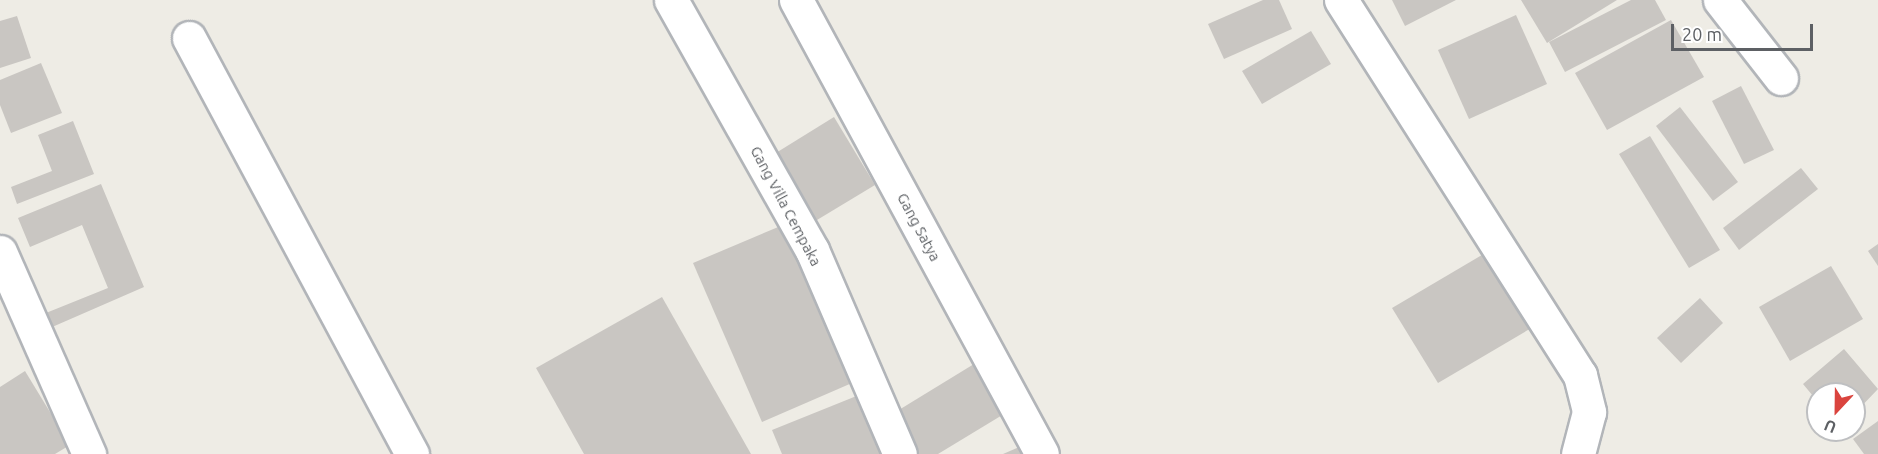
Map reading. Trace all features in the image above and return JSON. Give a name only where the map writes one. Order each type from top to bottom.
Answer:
[{"type":"street","name":"Gang Villa Cempaka","points":[[671,0],[812,250],[900,454]]},
{"type":"street","name":"Gang Satya","points":[[796,0],[1042,454]]},
{"type":"street","points":[[1341,0],[1580,375],[1588,412],[1578,454]]},
{"type":"street","points":[[1720,0],[1780,78]]},
{"type":"street","points":[[189,38],[412,454]]},
{"type":"street","points":[[0,252],[89,454]]},
{"type":"building","points":[[1263,0],[1279,0],[1292,29],[1224,59],[1208,24]]},
{"type":"building","points":[[1392,0],[1456,0],[1405,26]]},
{"type":"building","points":[[1521,0],[1617,0],[1547,43]]},
{"type":"building","points":[[1631,0],[1655,0],[1666,20],[1565,72],[1549,42]]},
{"type":"building","points":[[1516,15],[1547,84],[1469,119],[1438,50]]},
{"type":"building","points":[[17,16],[31,58],[0,68],[0,21]]},
{"type":"building","points":[[1671,20],[1704,77],[1607,130],[1575,73]]},
{"type":"building","points":[[1311,31],[1331,64],[1262,104],[1242,71]]},
{"type":"building","points":[[41,63],[62,113],[11,133],[0,105],[0,80]]},
{"type":"building","points":[[1741,86],[1774,150],[1744,164],[1712,101]]},
{"type":"building","points":[[1680,107],[1738,182],[1713,201],[1656,126]]},
{"type":"building","points":[[834,117],[875,185],[812,223],[771,156]]},
{"type":"building","points":[[73,121],[94,174],[17,204],[11,187],[52,171],[38,135]]},
{"type":"building","points":[[1650,136],[1720,250],[1689,268],[1619,154]]},
{"type":"building","points":[[1801,168],[1818,189],[1739,250],[1723,228]]},
{"type":"building","points":[[101,184],[144,287],[43,331],[36,317],[108,288],[82,225],[30,247],[18,218]]},
{"type":"building","points":[[783,225],[852,383],[762,422],[693,263]]},
{"type":"building","points":[[1878,244],[1878,266],[1868,251]]},
{"type":"building","points":[[1487,252],[1533,327],[1438,383],[1392,308]]},
{"type":"building","points":[[1831,266],[1863,319],[1790,361],[1759,307]]},
{"type":"building","points":[[662,297],[751,454],[584,454],[536,368]]},
{"type":"building","points":[[1700,298],[1723,323],[1681,363],[1657,338]]},
{"type":"building","points":[[1844,349],[1878,389],[1866,402],[1866,382],[1806,382],[1806,388],[1803,384]]},
{"type":"building","points":[[974,364],[1004,414],[938,454],[912,454],[889,416]]},
{"type":"building","points":[[25,371],[70,445],[55,454],[0,454],[0,387]]},
{"type":"building","points":[[859,395],[883,454],[782,454],[772,430]]},
{"type":"building","points":[[1878,421],[1878,454],[1864,454],[1855,442],[1866,442],[1866,430]]},
{"type":"building","points":[[1019,447],[1023,454],[1003,454]]}]
